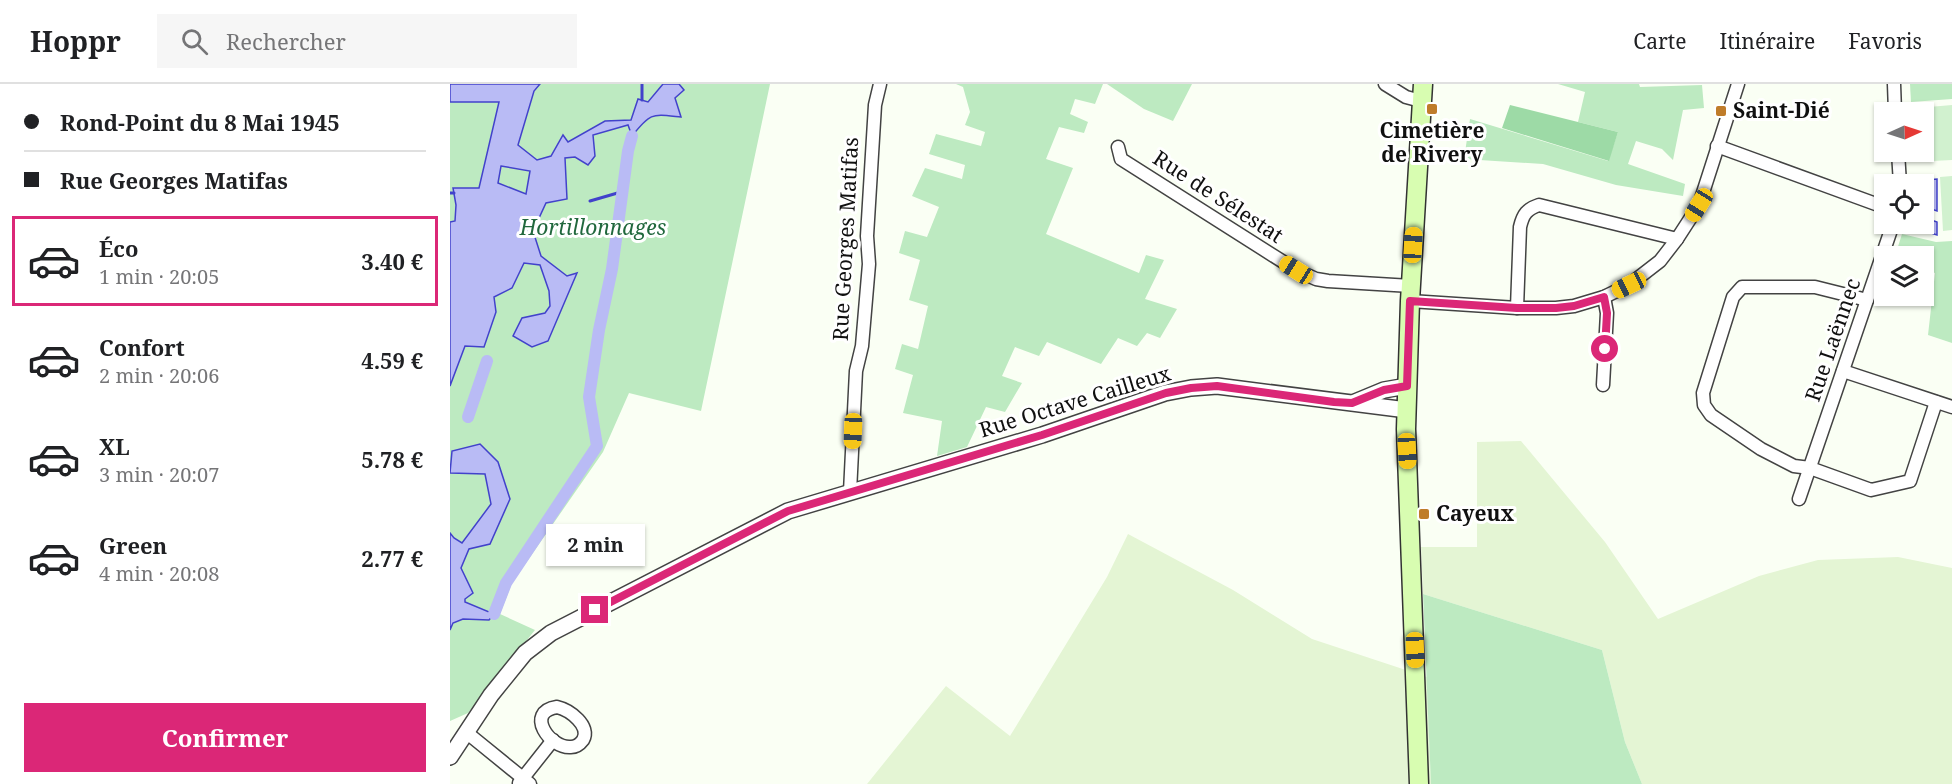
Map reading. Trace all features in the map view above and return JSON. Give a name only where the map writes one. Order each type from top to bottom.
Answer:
[{"type":"main road","points":[[1419,784],[1407,386],[1422,92]]},
{"type":"street","name":"Rue Georges Matifas","points":[[850,492],[855,371],[862,346],[869,264],[867,236],[875,105],[880,84]]},
{"type":"street","points":[[1385,84],[1406,97],[1422,92]]},
{"type":"street","name":"Rue de Sélestat","points":[[1118,147],[1121,159],[1296,270],[1316,279],[1517,308],[1574,306],[1604,297],[1629,285],[1660,261],[1677,240],[1699,205],[1738,84]]},
{"type":"street","points":[[1893,84],[1894,102]]},
{"type":"street","points":[[1718,146],[1874,203]]},
{"type":"street","points":[[1517,308],[1520,226],[1522,216],[1533,207],[1539,205],[1677,240]]},
{"type":"street","name":"Rue Laënnec","points":[[1799,500],[1890,234]]},
{"type":"street","points":[[1867,300],[1815,287],[1743,287],[1733,297],[1703,393],[1704,405],[1712,415],[1761,449],[1794,466],[1810,468],[1871,490],[1910,481],[1936,402]]},
{"type":"street","points":[[1603,386],[1607,313],[1604,297]]},
{"type":"street","points":[[1843,371],[1952,407]]},
{"type":"street","name":"Rue Octave Cailleux","points":[[850,492],[1042,435],[1166,393],[1191,388],[1217,386],[1407,410]]},
{"type":"street","points":[[1352,403],[1384,390],[1407,386]]},
{"type":"street","points":[[450,757],[491,695],[525,653],[551,633],[788,511],[850,492]]},
{"type":"street","points":[[466,732],[524,782],[553,740]]},
{"type":"green space","name":"Hortillonnages","points":[[450,84],[770,84],[701,411],[629,393],[603,452],[512,583],[500,614],[535,630],[468,713],[450,721]]},
{"type":"green space","points":[[956,84],[1103,84],[1095,104],[1075,99],[1070,114],[1088,122],[1084,133],[1059,127],[1046,159],[1073,168],[1046,234],[1139,273],[1146,255],[1164,260],[1145,299],[1177,309],[1160,338],[1147,333],[1137,346],[1118,338],[1101,364],[1047,342],[1039,356],[1015,347],[1002,376],[1022,383],[1005,412],[986,407],[967,447],[937,456],[942,421],[903,413],[913,375],[895,369],[902,344],[918,349],[928,306],[909,300],[920,260],[899,253],[905,231],[927,237],[939,207],[912,196],[925,168],[962,179],[965,165],[929,154],[936,134],[981,146],[985,132],[965,125],[970,112],[963,87]]},
{"type":"green space","points":[[1107,84],[1192,84],[1173,121],[1144,109]]},
{"type":"green space","points":[[1558,84],[1639,84],[1640,87],[1702,85],[1704,108],[1683,110],[1673,160],[1662,149],[1636,141],[1628,164],[1685,184],[1683,196],[1616,185],[1543,164],[1464,159],[1470,119],[1608,161],[1618,132],[1578,122],[1585,92]]},
{"type":"green space","points":[[1910,84],[1952,84],[1952,99],[1911,102]]},
{"type":"green space","points":[[1510,105],[1618,132],[1609,161],[1502,128]]},
{"type":"green space","points":[[1952,105],[1952,160],[1934,161],[1934,107]]},
{"type":"green space","points":[[1952,176],[1952,230],[1943,231],[1940,177]]},
{"type":"green space","points":[[1902,234],[1936,242],[1952,241],[1952,343],[1928,335],[1931,306],[1934,306],[1934,246],[1898,246]]},
{"type":"green space","points":[[1521,441],[1605,542],[1658,619],[1759,576],[1818,560],[1898,557],[1952,568],[1952,784],[1642,784],[1625,742],[1602,650],[1423,594],[1421,547],[1477,547],[1477,442]]},
{"type":"green space","points":[[1128,534],[1233,590],[1312,639],[1427,677],[1431,784],[867,784],[946,686],[1010,736],[1107,577]]},
{"type":"green space","points":[[1423,594],[1602,650],[1625,742],[1642,784],[1431,784]]},
{"type":"water","points":[[450,84],[540,84],[534,91],[518,145],[537,160],[551,156],[563,135],[568,142],[605,121],[631,120],[638,99],[648,102],[663,84],[679,84],[684,90],[675,98],[681,117],[653,116],[644,122],[632,136],[628,125],[593,135],[595,156],[588,165],[575,157],[565,158],[567,199],[546,203],[533,231],[541,256],[567,276],[577,273],[548,341],[532,347],[513,336],[522,318],[545,313],[550,306],[549,291],[540,265],[524,263],[512,288],[494,297],[496,312],[484,347],[465,346],[450,386],[450,222],[455,221],[456,205],[453,188],[479,188],[499,102],[450,102]],"holes":[[[501,166],[530,171],[526,194],[498,183]]]},
{"type":"water","points":[[1934,179],[1937,179],[1937,211],[1934,210]]},
{"type":"water","points":[[1934,221],[1937,222],[1937,235],[1934,234]]},
{"type":"water","points":[[480,444],[498,462],[510,499],[490,544],[469,549],[461,568],[473,593],[465,599],[465,602],[494,614],[489,620],[463,619],[453,623],[450,630],[450,533],[462,543],[491,504],[485,474],[450,473],[452,451]]},
{"type":"waterway","points":[[642,84],[642,100]]},
{"type":"waterway","points":[[494,614],[506,583],[597,446],[589,397],[599,330],[612,269],[632,136]]},
{"type":"waterway","points":[[590,201],[621,192]]},
{"type":"waterway","points":[[468,417],[487,361]]},
{"type":"place","name":"Cimetière de Rivery","points":[[1432,109]]},
{"type":"place","name":"Saint-Dié","points":[[1721,111]]},
{"type":"place","name":"Cayeux","points":[[1424,514]]},
{"type":"route","points":[[595,610],[788,511],[1042,435],[1166,393],[1217,386],[1352,403],[1384,390],[1407,386],[1410,301],[1517,308],[1556,308],[1574,306],[1604,297],[1607,313],[1605,349]]}]
